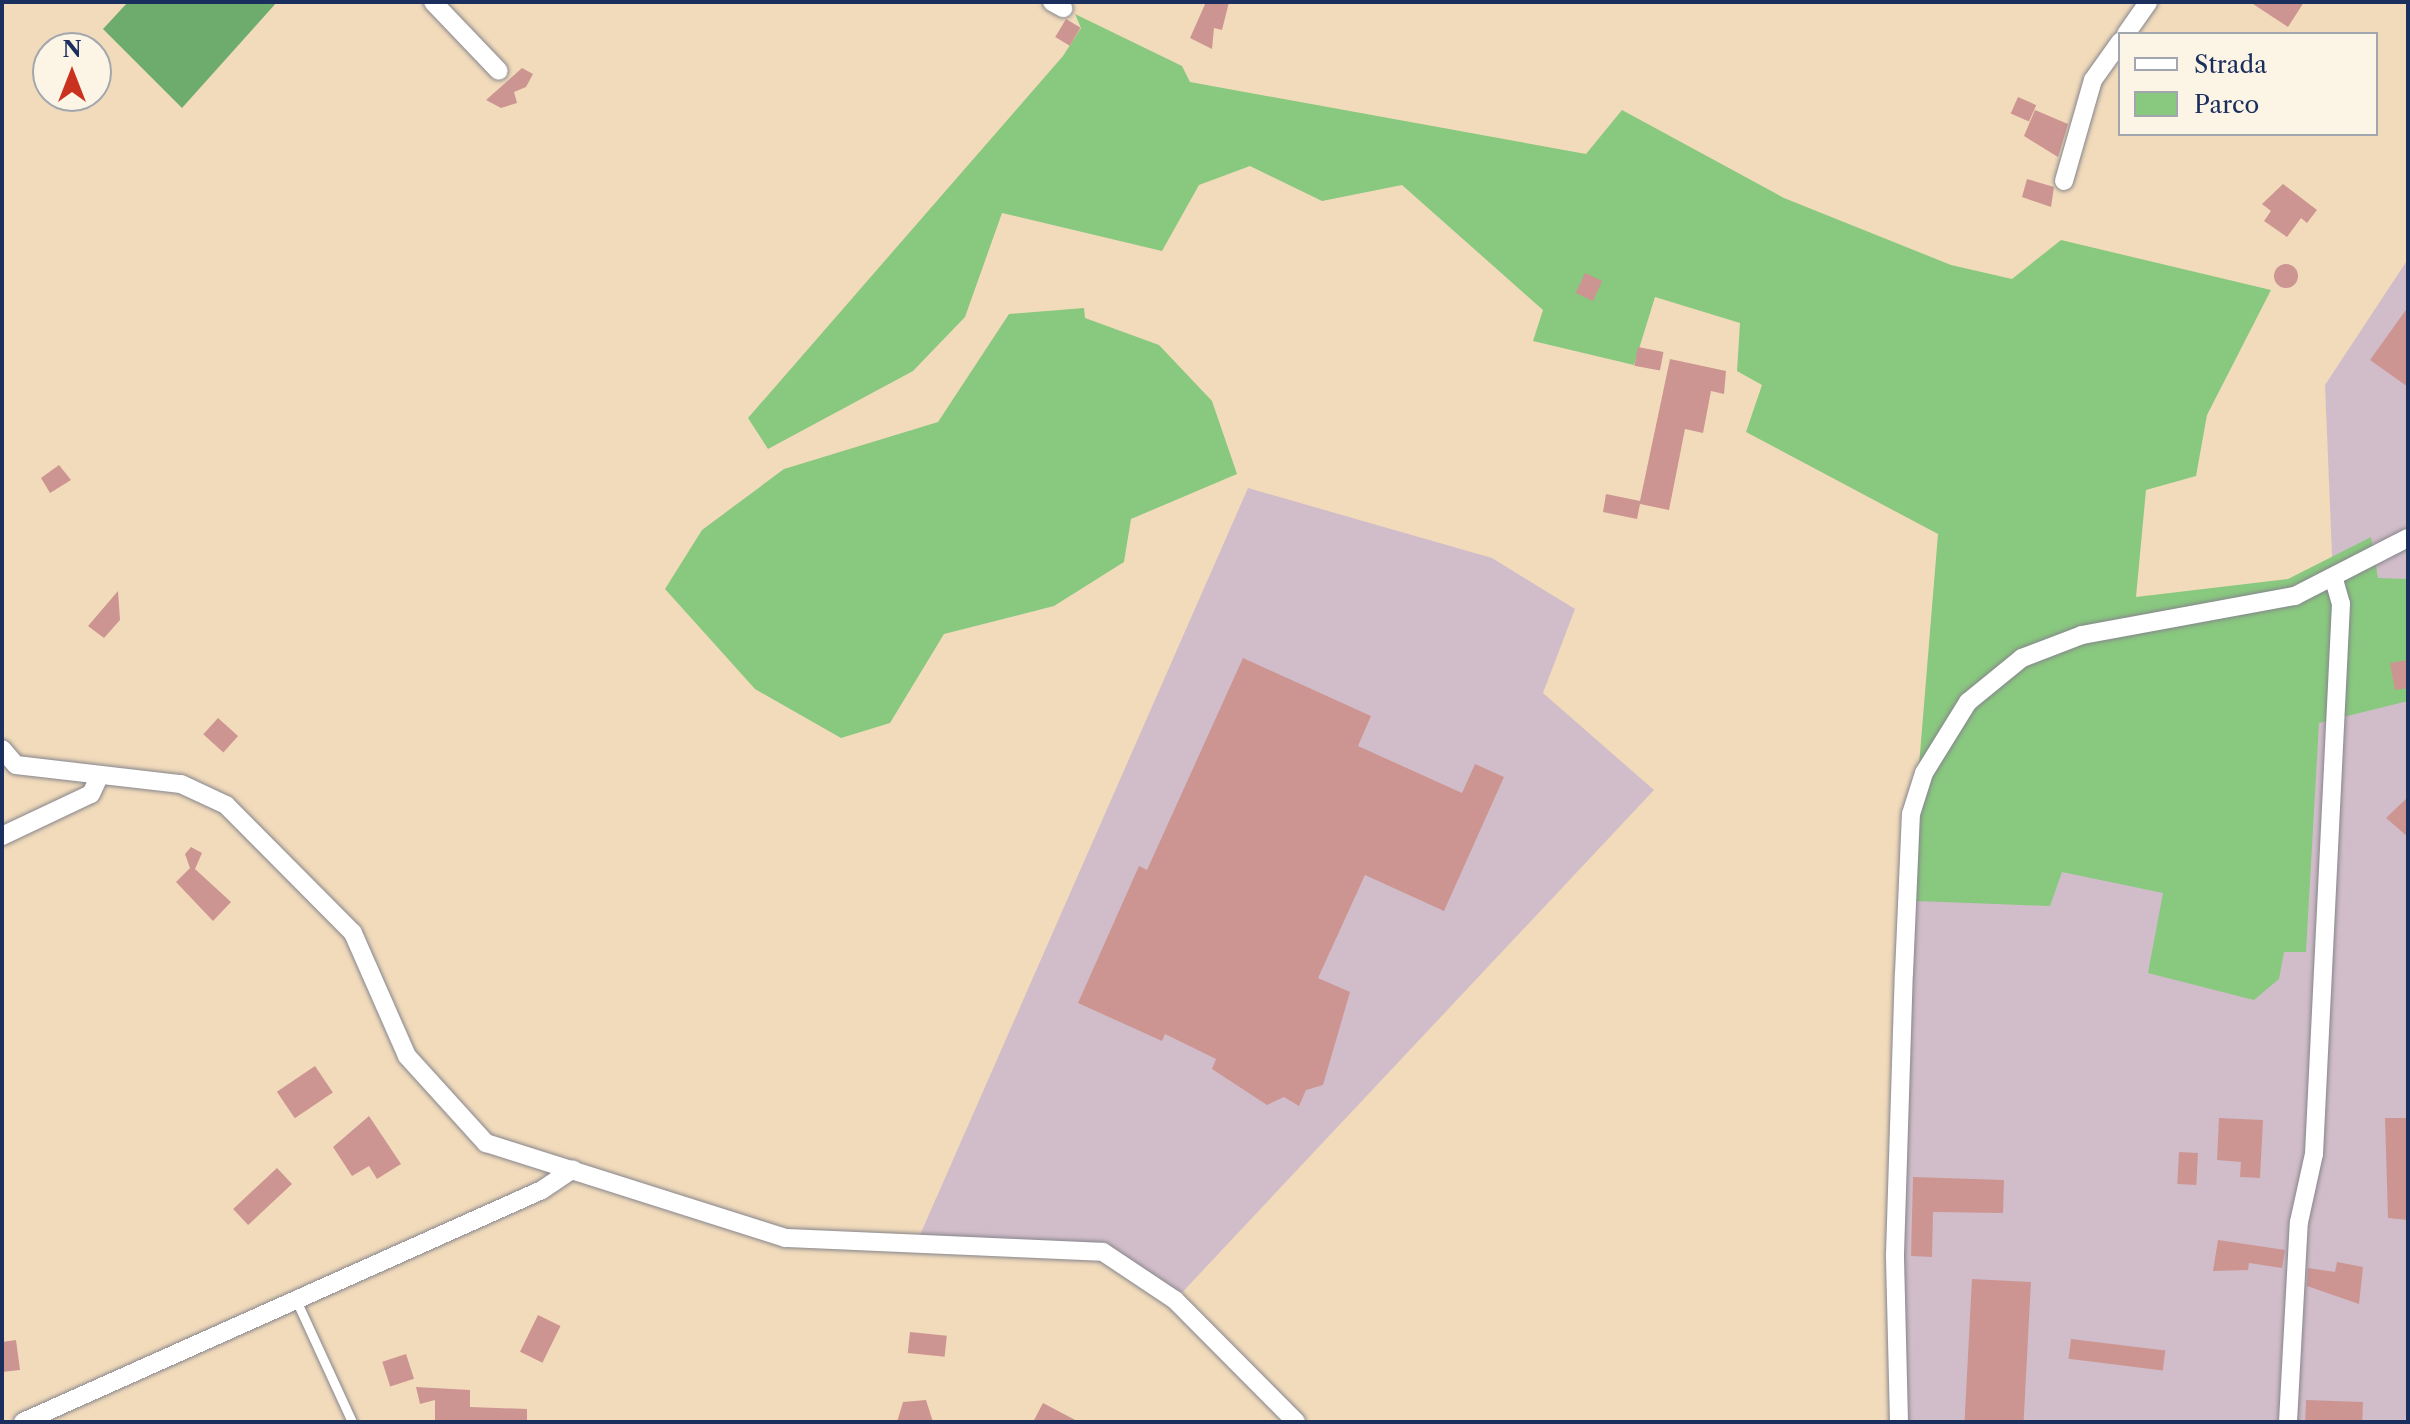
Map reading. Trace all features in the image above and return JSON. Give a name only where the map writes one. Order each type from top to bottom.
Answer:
[{"type":"street","points":[[433,2],[499,71]]},
{"type":"street","points":[[2127,32],[2148,2]]},
{"type":"street","points":[[2064,181],[2093,80],[2118,45]]},
{"type":"street","points":[[1899,1422],[1895,1254],[1904,989],[1911,814],[1924,773],[1968,702],[2022,658],[2082,635],[2295,596],[2334,579],[2408,538]]},
{"type":"street","points":[[2288,1422],[2299,1222],[2314,1154],[2341,604],[2334,579]]},
{"type":"street","points":[[2,749],[16,765],[181,784],[226,805],[353,933],[407,1056],[486,1143],[785,1238],[1103,1252],[1175,1300],[1296,1422]]},
{"type":"street","points":[[2,836],[91,794],[100,775]]},
{"type":"street","points":[[23,1422],[542,1190],[573,1169]]},
{"type":"lane","points":[[296,1300],[352,1422]]},
{"type":"shaded area","points":[[2408,259],[2408,1422],[1899,1422],[1911,814],[2333,579],[2325,385]]},
{"type":"shaded area","points":[[1248,488],[1492,558],[1575,609],[1543,693],[1654,790],[1175,1300],[1103,1252],[916,1244]]},
{"type":"green space","points":[[128,2],[277,2],[182,108],[112,38],[112,32],[103,29]]},
{"type":"green space","points":[[1075,14],[1182,66],[1190,82],[1586,154],[1622,110],[1784,198],[1951,265],[2012,279],[2061,240],[2271,290],[2207,415],[2196,476],[2146,490],[2136,597],[2288,579],[2371,537],[2378,578],[2408,579],[2408,701],[2319,723],[2306,952],[2284,952],[2279,979],[2254,1000],[2148,973],[2163,893],[2062,872],[2050,906],[1917,901],[1907,912],[1938,534],[1746,432],[1762,385],[1737,371],[1740,323],[1655,297],[1634,365],[1533,341],[1543,310],[1402,185],[1322,201],[1250,166],[1199,185],[1162,251],[1002,213],[965,317],[913,371],[768,449],[748,418],[1063,56],[1081,28]]},
{"type":"green space","points":[[1084,308],[1085,318],[1159,345],[1212,401],[1237,474],[1131,519],[1124,562],[1054,606],[944,634],[890,723],[841,738],[755,689],[665,589],[702,530],[784,469],[938,422],[1009,314]]},
{"type":"building","points":[[1206,2],[1229,2],[1222,30],[1214,28],[1212,49],[1190,38]]},
{"type":"building","points":[[2250,2],[2304,2],[2288,27]]},
{"type":"building","points":[[1066,19],[1081,28],[1070,46],[1055,37]]},
{"type":"building","points":[[522,68],[533,74],[526,87],[514,92],[517,103],[501,108],[486,100]]},
{"type":"building","points":[[2018,97],[2036,105],[2029,122],[2011,113]]},
{"type":"building","points":[[2035,110],[2068,124],[2058,157],[2024,136]]},
{"type":"building","points":[[2027,179],[2054,187],[2051,207],[2022,197]]},
{"type":"building","points":[[2283,184],[2317,210],[2307,223],[2301,218],[2287,237],[2264,221],[2271,211],[2262,204]]},
{"type":"building","points":[[2286,264],[2297,271],[2298,276],[2291,287],[2286,288],[2275,281],[2274,276],[2281,265]]},
{"type":"building","points":[[1585,273],[1602,281],[1593,301],[1576,293]]},
{"type":"building","points":[[2408,307],[2408,387],[2370,360]]},
{"type":"building","points":[[1638,347],[1664,352],[1660,371],[1634,366]]},
{"type":"building","points":[[1670,359],[1726,371],[1724,394],[1711,391],[1703,433],[1685,429],[1669,510],[1640,504],[1637,519],[1603,512],[1606,494],[1640,501]]},
{"type":"building","points":[[59,465],[71,480],[50,493],[41,478]]},
{"type":"building","points":[[118,591],[120,620],[104,638],[88,626]]},
{"type":"building","points":[[1243,658],[1371,716],[1358,746],[1462,793],[1475,764],[1504,777],[1444,911],[1365,875],[1318,978],[1350,992],[1323,1085],[1306,1090],[1299,1106],[1284,1097],[1267,1105],[1212,1069],[1216,1059],[1165,1034],[1162,1041],[1078,1003],[1139,866],[1147,870]]},
{"type":"building","points":[[2408,660],[2408,688],[2395,690],[2390,663]]},
{"type":"building","points":[[218,718],[238,736],[223,752],[203,734]]},
{"type":"building","points":[[2408,797],[2408,837],[2386,818]]},
{"type":"building","points":[[191,847],[202,853],[195,869],[231,902],[213,921],[176,882],[190,868],[185,854]]},
{"type":"building","points":[[315,1066],[333,1093],[295,1118],[277,1092]]},
{"type":"building","points":[[369,1116],[401,1164],[377,1179],[369,1166],[352,1176],[333,1147]]},
{"type":"building","points":[[2219,1118],[2263,1120],[2260,1178],[2240,1177],[2241,1162],[2217,1160]]},
{"type":"building","points":[[2385,1118],[2408,1118],[2408,1220],[2388,1218]]},
{"type":"building","points":[[2179,1152],[2198,1153],[2196,1185],[2177,1184]]},
{"type":"building","points":[[277,1168],[292,1184],[248,1225],[233,1209]]},
{"type":"building","points":[[1913,1177],[2004,1180],[2003,1213],[1933,1212],[1932,1257],[1911,1256]]},
{"type":"building","points":[[2218,1240],[2285,1250],[2282,1268],[2249,1263],[2248,1270],[2213,1271]]},
{"type":"building","points":[[2337,1262],[2363,1267],[2359,1304],[2307,1286],[2308,1268],[2335,1272]]},
{"type":"building","points":[[1972,1279],[2031,1282],[2024,1422],[1965,1422]]},
{"type":"building","points":[[538,1315],[560,1326],[542,1363],[520,1352]]},
{"type":"building","points":[[910,1332],[947,1336],[945,1357],[908,1353]]},
{"type":"building","points":[[2071,1339],[2165,1351],[2163,1370],[2069,1359]]},
{"type":"building","points":[[16,1340],[20,1370],[2,1372],[2,1342]]},
{"type":"building","points":[[406,1354],[414,1379],[390,1386],[382,1362]]},
{"type":"building","points":[[416,1387],[470,1390],[470,1407],[527,1409],[527,1422],[435,1422],[435,1400],[420,1404]]},
{"type":"building","points":[[926,1400],[933,1422],[897,1422],[903,1402]]},
{"type":"building","points":[[2306,1400],[2363,1402],[2362,1422],[2305,1422]]},
{"type":"building","points":[[1043,1403],[1079,1422],[1033,1422]]}]
